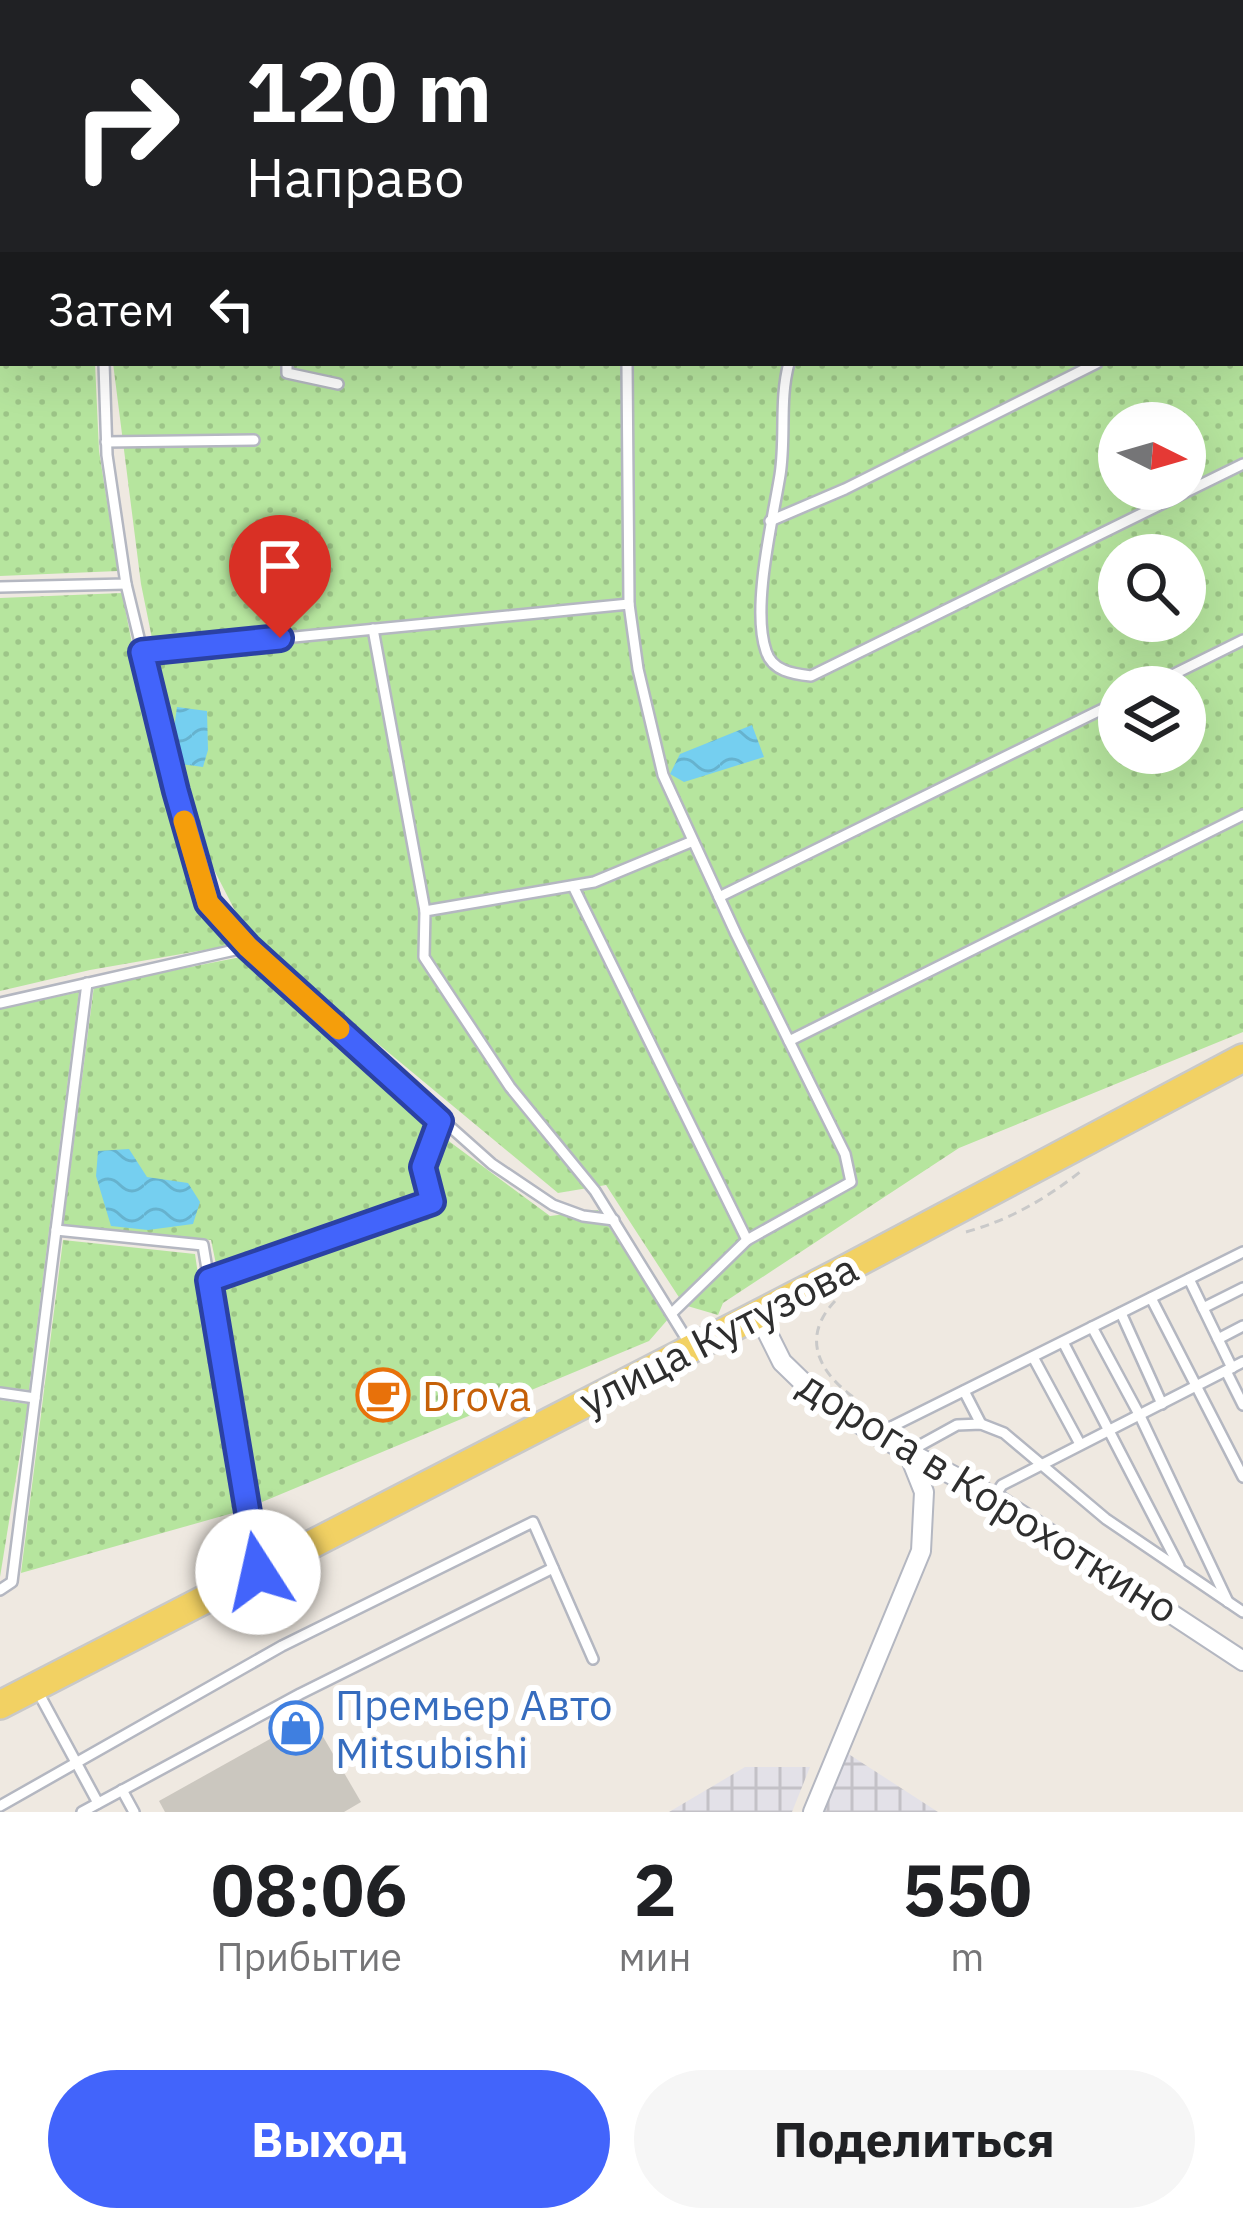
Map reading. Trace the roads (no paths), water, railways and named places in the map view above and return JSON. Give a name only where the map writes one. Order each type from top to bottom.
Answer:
[{"type":"main road","name":"улица Кутузова","points":[[0,1705],[1243,1058]]},
{"type":"street","name":"дорога в Корохоткино","points":[[757,1312],[782,1362],[814,1393],[876,1435],[994,1496],[1243,1661]]},
{"type":"street","points":[[813,1812],[921,1551],[924,1492],[908,1452]]},
{"type":"lane","points":[[104,366],[106,442],[126,584],[208,903],[248,947],[492,1164],[553,1205],[614,1220]]},
{"type":"lane","points":[[287,366],[287,373],[338,385]]},
{"type":"lane","points":[[627,366],[629,604],[638,669],[663,775],[845,1154],[850,1182],[747,1240],[672,1313]]},
{"type":"lane","points":[[788,366],[763,625],[766,653],[778,669],[811,676],[1243,464]]},
{"type":"lane","points":[[770,521],[845,489],[1091,366]]},
{"type":"lane","points":[[106,442],[254,440]]},
{"type":"lane","points":[[0,587],[126,584]]},
{"type":"lane","points":[[142,652],[629,604]]},
{"type":"lane","points":[[373,629],[425,910],[424,958],[510,1087],[595,1191],[692,1347]]},
{"type":"lane","points":[[1190,666],[1243,640]]},
{"type":"lane","points":[[719,897],[1098,711]]},
{"type":"lane","points":[[789,1041],[1243,814]]},
{"type":"lane","points":[[425,910],[594,882],[693,841]]},
{"type":"lane","points":[[573,886],[747,1240]]},
{"type":"lane","points":[[0,1003],[248,947]]},
{"type":"lane","points":[[0,1590],[12,1582],[87,983]]},
{"type":"lane","points":[[209,1280],[432,1202],[423,1167],[440,1121]]},
{"type":"lane","points":[[56,1230],[203,1245],[258,1572]]},
{"type":"lane","points":[[876,1435],[1243,1252]]},
{"type":"lane","points":[[1189,1279],[1234,1367],[1243,1405]]},
{"type":"lane","points":[[1203,1308],[1243,1288]]},
{"type":"lane","points":[[1151,1298],[1243,1478]]},
{"type":"lane","points":[[1121,1313],[1162,1404]]},
{"type":"lane","points":[[1218,1340],[1243,1326]]},
{"type":"lane","points":[[1093,1327],[1228,1602]]},
{"type":"lane","points":[[1063,1342],[1180,1570]]},
{"type":"lane","points":[[1033,1357],[1080,1444]]},
{"type":"lane","points":[[994,1496],[1002,1485],[1234,1367]]},
{"type":"lane","points":[[964,1391],[982,1424]]},
{"type":"lane","points":[[0,1394],[35,1398]]},
{"type":"lane","points":[[908,1452],[957,1425],[982,1424],[1004,1433],[1106,1519],[1243,1612]]},
{"type":"lane","points":[[0,1806],[282,1646],[533,1522],[593,1659]]},
{"type":"lane","points":[[82,1812],[300,1694],[553,1568]]},
{"type":"lane","points":[[35,1686],[98,1803]]},
{"type":"lane","points":[[122,1790],[134,1812]]},
{"type":"water","points":[[177,707],[207,711],[208,750],[203,767],[181,764],[174,729]]},
{"type":"water","points":[[752,725],[764,757],[684,782],[670,774],[680,754]]},
{"type":"water","points":[[129,1149],[147,1177],[188,1183],[200,1202],[193,1224],[148,1230],[111,1226],[96,1176],[98,1151]]},
{"type":"place","name":"Drova","points":[[383,1395]]},
{"type":"place","name":"Премьер Авто Mitsubishi","points":[[296,1728]]}]
